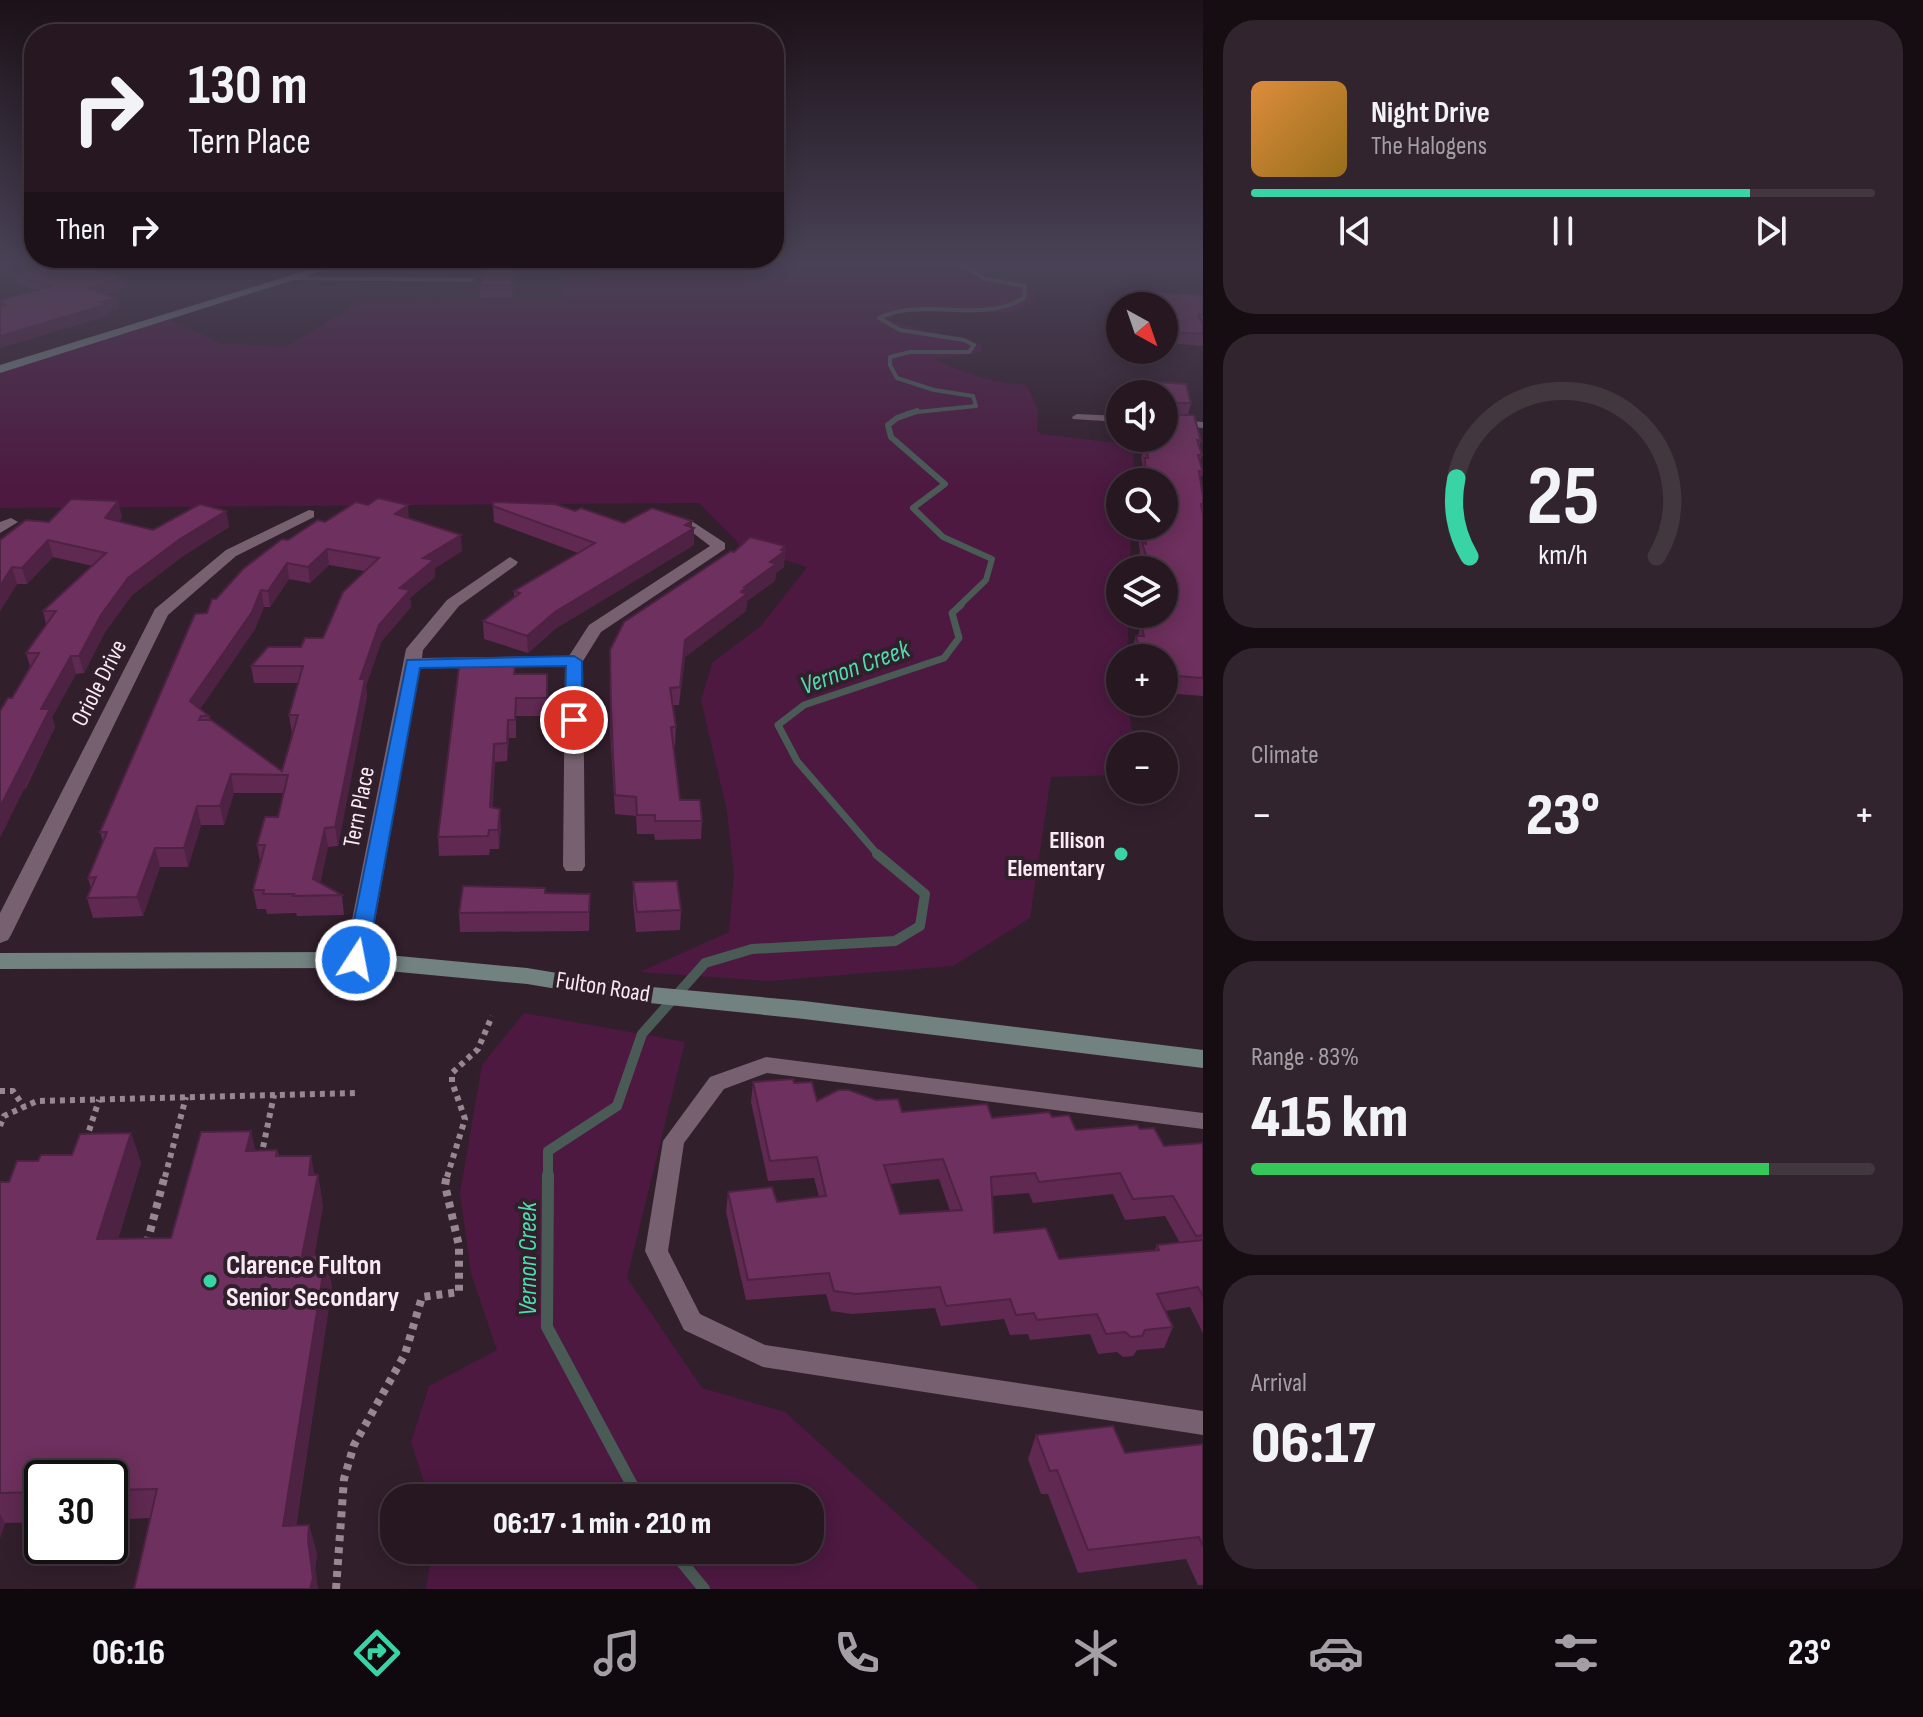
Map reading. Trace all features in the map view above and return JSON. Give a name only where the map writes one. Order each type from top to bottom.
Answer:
[{"type":"street","points":[[0,369],[105,336]]},
{"type":"street","name":"Oriole Drive","points":[[0,935],[161,613],[231,553],[309,514]]},
{"type":"street","points":[[574,866],[574,661],[595,629],[720,546],[693,526]]},
{"type":"street","name":"Tern Place","points":[[356,960],[415,649],[453,603],[510,562]]},
{"type":"street","points":[[413,663],[574,661]]},
{"type":"street","name":"Fulton Road","points":[[0,961],[356,960],[527,976],[630,993],[1203,1059]]},
{"type":"lane","points":[[1077,417],[1106,418]]},
{"type":"lane","points":[[1178,423],[1203,425]]},
{"type":"lane","points":[[1203,1121],[766,1065],[717,1083],[674,1141],[656,1251],[692,1322],[763,1356],[1203,1423]]},
{"type":"path","points":[[336,1589],[344,1479],[354,1445],[405,1354],[409,1331],[422,1297],[459,1292],[459,1246],[445,1185],[450,1159],[465,1119],[452,1082],[452,1073],[478,1053],[488,1037],[492,1016]]},
{"type":"path","points":[[0,1091],[13,1091],[24,1107]]},
{"type":"path","points":[[0,1126],[4,1116],[37,1101],[356,1093]]},
{"type":"path","points":[[258,1170],[274,1095]]},
{"type":"path","points":[[146,1249],[186,1097]]},
{"type":"path","points":[[84,1144],[99,1099]]},
{"type":"shaded area","points":[[106,336],[205,336],[222,344],[287,346],[303,336],[950,336],[980,344],[983,349],[979,353],[935,359],[980,377],[1027,385],[1038,410],[1037,431],[1041,434],[1106,442],[1106,452],[1134,452],[1133,468],[1106,468],[1106,540],[1131,540],[1130,556],[1106,556],[1106,628],[1128,628],[1128,644],[1106,644],[1106,716],[1130,716],[1132,732],[1106,732],[1106,775],[1051,777],[1030,918],[953,966],[768,981],[640,972],[729,932],[734,874],[727,811],[701,700],[713,662],[761,626],[807,567],[741,546],[699,503],[0,508],[0,369]]},
{"type":"shaded area","points":[[524,1013],[685,1042],[627,1278],[702,1388],[785,1412],[980,1589],[426,1589],[430,1564],[824,1564],[824,1484],[424,1484],[411,1442],[429,1386],[497,1350],[471,1273],[460,1193],[482,1065]]},
{"type":"building","points":[[1178,383],[1186,384],[1191,403],[1178,403]]},
{"type":"building","points":[[1178,415],[1194,415],[1201,441],[1197,440],[1203,472],[1199,471],[1203,496],[1203,678],[1178,676],[1178,644],[1138,644],[1136,636],[1144,636],[1142,628],[1178,628],[1178,556],[1146,556],[1142,543],[1146,544],[1145,540],[1178,540],[1178,468],[1145,468],[1145,458],[1148,458],[1147,452],[1178,452]]},
{"type":"building","points":[[378,498],[408,505],[395,514],[461,535],[423,558],[434,560],[400,588],[410,590],[379,625],[360,679],[365,679],[335,827],[325,828],[313,879],[342,895],[293,896],[263,894],[264,890],[253,890],[265,845],[257,845],[265,817],[278,817],[288,775],[231,774],[220,806],[197,806],[184,848],[155,848],[137,897],[87,898],[96,877],[88,878],[107,832],[100,832],[195,614],[207,613],[212,599],[216,599],[243,569],[282,539],[288,540],[318,520],[325,522],[356,502],[368,505]],"holes":[[[327,549],[379,558],[343,592],[323,638],[305,638],[301,647],[268,647],[251,666],[303,666],[289,715],[298,715],[282,771],[211,720],[199,720],[201,716],[209,716],[190,701],[252,612],[261,590],[268,591],[287,563],[308,567]]]},
{"type":"building","points":[[71,499],[118,501],[105,518],[153,530],[200,504],[226,511],[180,539],[128,578],[101,615],[79,656],[71,656],[41,709],[50,709],[0,807],[0,711],[8,698],[12,698],[39,653],[26,653],[56,611],[43,611],[106,553],[48,540],[22,568],[12,567],[0,586],[0,540],[26,520],[49,522]]},
{"type":"building","points":[[493,502],[555,504],[575,511],[581,508],[624,523],[652,508],[692,521],[685,525],[694,528],[555,612],[527,636],[483,621],[520,593],[514,591],[595,543],[493,506]]},
{"type":"building","points":[[750,537],[785,546],[781,550],[785,551],[770,562],[776,564],[744,587],[741,592],[747,594],[685,640],[680,687],[670,688],[676,727],[671,727],[680,800],[700,800],[702,821],[655,821],[655,815],[637,815],[636,797],[615,795],[610,650],[624,622],[731,551],[734,552]]},
{"type":"building","points":[[516,658],[514,674],[547,674],[547,698],[516,698],[515,720],[508,720],[507,743],[494,744],[490,807],[500,809],[498,830],[489,830],[488,836],[438,837],[460,659]]},
{"type":"building","points":[[677,881],[681,910],[637,912],[633,882]]},
{"type":"building","points":[[463,886],[545,888],[545,893],[590,894],[589,912],[459,913]]},
{"type":"building","points":[[793,1079],[794,1083],[812,1082],[817,1101],[838,1090],[849,1090],[876,1100],[898,1099],[902,1112],[987,1104],[992,1118],[1049,1112],[1052,1117],[1069,1115],[1076,1130],[1137,1125],[1140,1129],[1154,1128],[1164,1146],[1203,1143],[1203,1235],[1196,1236],[1173,1196],[1133,1199],[1120,1173],[1039,1182],[1035,1173],[991,1177],[994,1233],[1046,1228],[1059,1259],[1159,1250],[1157,1245],[1203,1240],[1203,1296],[1198,1287],[1157,1294],[1173,1327],[1145,1330],[1142,1336],[1131,1337],[1125,1332],[1106,1334],[1097,1314],[1037,1320],[1034,1313],[1016,1315],[1010,1299],[946,1306],[940,1287],[856,1294],[834,1291],[829,1273],[748,1280],[728,1192],[772,1187],[777,1202],[826,1196],[817,1157],[770,1161],[753,1082]],"holes":[[[943,1159],[962,1210],[900,1214],[884,1165]]]},
{"type":"building","points":[[251,1131],[246,1151],[277,1150],[276,1156],[311,1156],[309,1175],[318,1175],[302,1256],[326,1255],[283,1526],[309,1525],[313,1578],[310,1589],[134,1589],[157,1489],[128,1490],[128,1460],[24,1460],[24,1492],[0,1493],[0,1182],[9,1182],[17,1161],[38,1161],[41,1155],[72,1155],[80,1134],[131,1133],[97,1239],[171,1238],[201,1132]]},
{"type":"building","points":[[1113,1426],[1125,1453],[1203,1444],[1203,1546],[1199,1537],[1088,1550],[1057,1470],[1050,1471],[1036,1435]]},
{"type":"waterway","name":"Vernon Creek","points":[[913,412],[976,406],[973,396],[934,390],[897,378],[890,365],[890,357],[910,352],[969,352],[974,345],[939,336]]},
{"type":"waterway","name":"Vernon Creek","points":[[913,412],[917,411]]},
{"type":"waterway","name":"Vernon Creek","points":[[907,413],[913,412]]},
{"type":"waterway","name":"Vernon Creek","points":[[913,412],[888,425],[891,437],[945,484],[913,508],[943,537],[992,559],[986,580],[958,607]]},
{"type":"waterway","name":"Vernon Creek","points":[[878,855],[797,761],[778,725],[804,705],[944,658],[959,638],[952,613],[961,605]]},
{"type":"waterway","name":"Vernon Creek","points":[[548,1175],[548,1151],[617,1106],[642,1034],[705,963],[752,949],[895,941],[920,926],[925,894],[878,855]]},
{"type":"waterway","name":"Vernon Creek","points":[[548,1175],[547,1327],[631,1484]]},
{"type":"waterway","name":"Vernon Creek","points":[[683,1564],[704,1589]]},
{"type":"place","name":"Ellison Elementary","points":[[1121,854]]},
{"type":"place","name":"Clarence Fulton Senior Secondary","points":[[210,1281]]},
{"type":"route","points":[[356,960],[413,663],[574,661],[574,720]]}]
